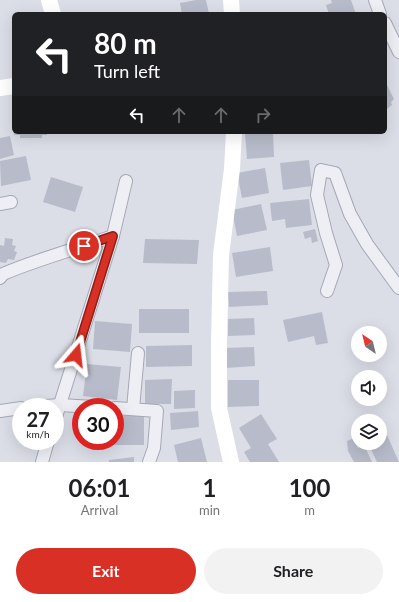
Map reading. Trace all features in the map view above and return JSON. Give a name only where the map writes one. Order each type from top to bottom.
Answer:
[{"type":"main road","points":[[49,0],[53,12]]},
{"type":"main road","points":[[231,0],[232,12]]},
{"type":"main road","points":[[0,88],[12,86]]},
{"type":"main road","points":[[231,462],[219,408],[219,343],[221,255],[232,169],[234,134]]},
{"type":"street","points":[[375,0],[379,12]]},
{"type":"street","points":[[387,27],[399,52]]},
{"type":"street","points":[[327,291],[336,265],[326,233],[317,195],[321,170],[336,173],[350,214],[367,244],[399,288]]},
{"type":"street","points":[[62,398],[113,236],[126,181]]},
{"type":"street","points":[[0,278],[2,274],[27,264],[113,236]]},
{"type":"street","points":[[133,409],[138,353]]},
{"type":"street","points":[[124,408],[157,411],[154,448],[149,462]]},
{"type":"street","points":[[0,411],[12,409]]},
{"type":"street","points":[[42,462],[45,450]]},
{"type":"building","points":[[206,0],[209,12],[182,12],[180,3]]},
{"type":"building","points":[[331,0],[351,0],[355,12],[328,12],[326,5],[332,3]]},
{"type":"building","points":[[387,85],[394,99],[391,102],[392,105],[387,109]]},
{"type":"building","points":[[47,134],[42,135],[42,138],[20,138],[20,135],[14,135]]},
{"type":"building","points":[[245,134],[273,134],[274,157],[247,159]]},
{"type":"building","points":[[10,136],[14,155],[0,159],[0,138]]},
{"type":"building","points":[[26,156],[31,180],[1,186],[0,161]]},
{"type":"building","points":[[309,160],[312,186],[283,190],[280,163]]},
{"type":"building","points":[[265,168],[269,193],[242,198],[237,173]]},
{"type":"building","points":[[51,177],[83,187],[75,212],[43,202]]},
{"type":"building","points":[[309,199],[312,225],[286,228],[285,219],[272,221],[270,203]]},
{"type":"building","points":[[261,204],[267,230],[237,236],[232,210]]},
{"type":"building","points":[[315,229],[318,241],[312,243],[311,237],[305,239],[303,232]]},
{"type":"building","points":[[5,238],[13,239],[12,245],[16,246],[14,251],[17,252],[14,260],[8,259],[6,263],[0,262],[0,245],[4,246]]},
{"type":"building","points":[[145,239],[199,240],[197,264],[143,263]]},
{"type":"building","points":[[270,247],[273,271],[236,277],[232,253]]},
{"type":"building","points":[[267,291],[268,305],[229,307],[228,292]]},
{"type":"building","points":[[139,309],[189,309],[189,333],[139,333]]},
{"type":"building","points":[[322,312],[328,343],[316,345],[314,336],[288,342],[283,320]]},
{"type":"building","points":[[254,318],[255,335],[228,336],[228,319]]},
{"type":"building","points":[[95,321],[132,324],[130,352],[93,349]]},
{"type":"building","points":[[192,345],[192,366],[146,367],[146,346]]},
{"type":"building","points":[[254,347],[255,366],[226,368],[224,348]]},
{"type":"building","points":[[87,364],[121,367],[117,398],[83,396]]},
{"type":"building","points":[[172,379],[171,404],[145,404],[145,380]]},
{"type":"building","points":[[228,380],[259,380],[259,406],[228,407]]},
{"type":"building","points":[[195,390],[195,408],[174,409],[174,391]]},
{"type":"building","points":[[198,411],[199,427],[171,430],[170,413]]},
{"type":"building","points":[[261,414],[277,439],[268,444],[279,462],[250,462],[244,452],[251,448],[239,428]]},
{"type":"building","points":[[144,415],[144,445],[124,445],[124,416]]},
{"type":"building","points":[[387,435],[399,462],[377,462],[371,450],[387,450]]},
{"type":"building","points":[[201,438],[207,462],[178,462],[174,445]]},
{"type":"building","points":[[351,439],[351,450],[366,450],[372,462],[354,462],[348,451],[347,441]]},
{"type":"building","points":[[134,457],[134,462],[109,462],[109,460]]},
{"type":"route","points":[[76,355],[113,236],[84,246]]}]
